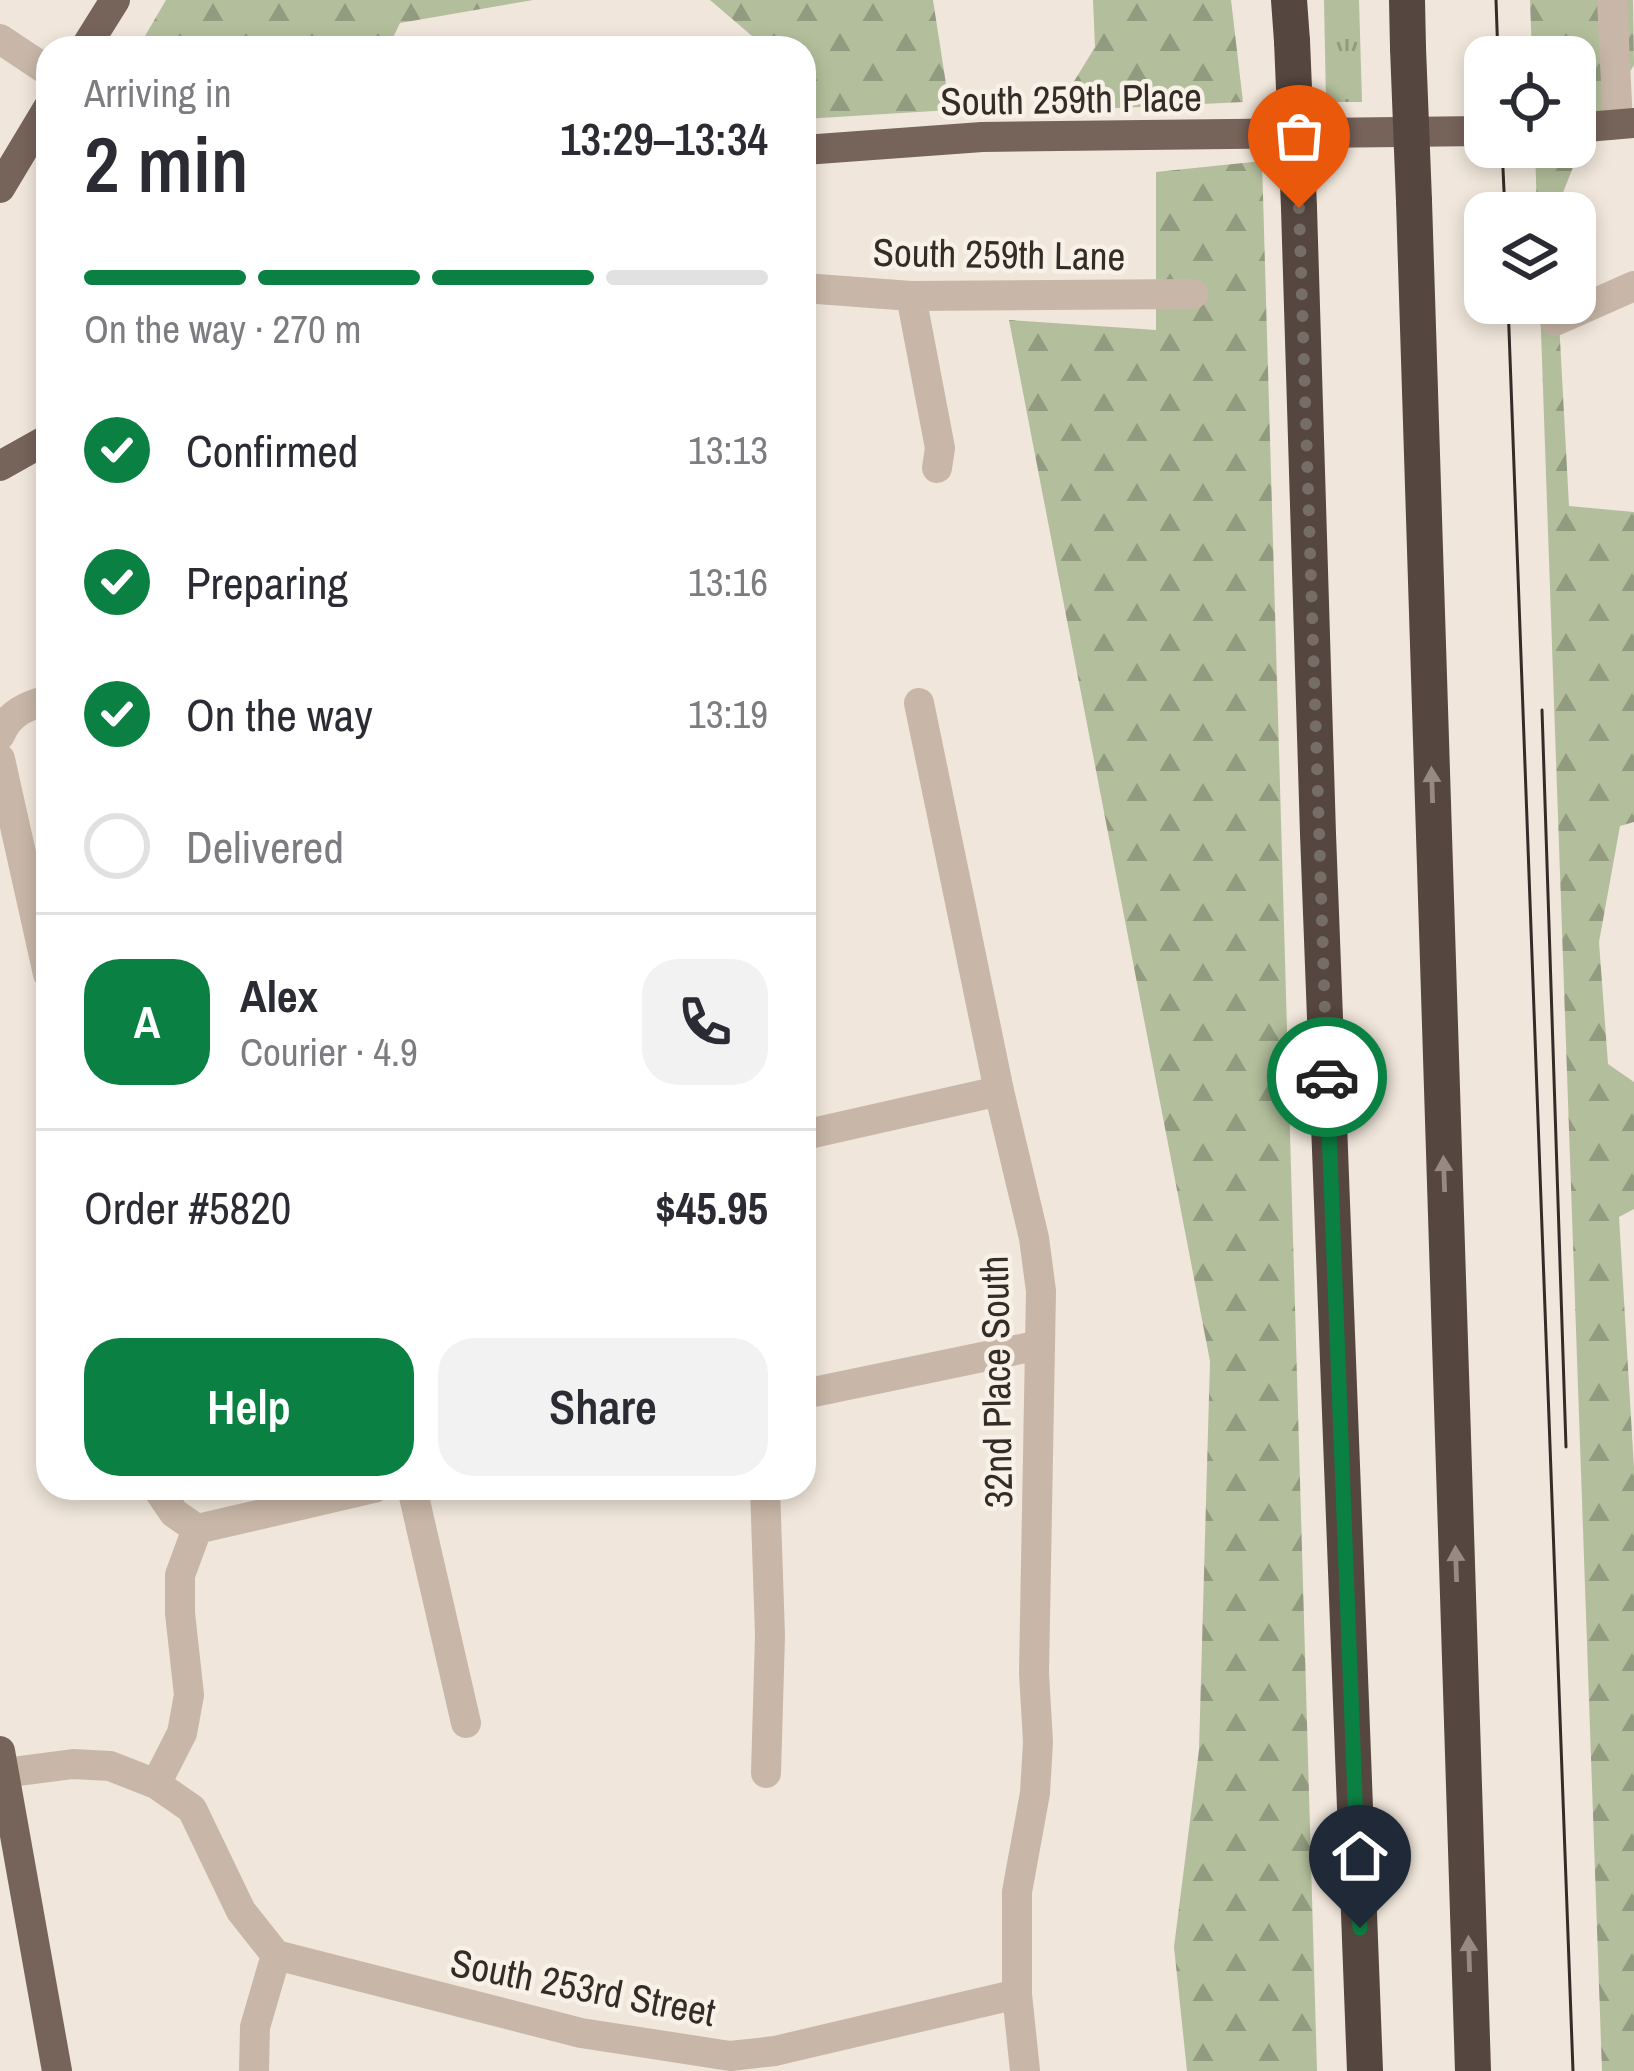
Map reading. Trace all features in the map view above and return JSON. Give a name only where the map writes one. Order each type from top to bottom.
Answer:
[{"type":"highway","points":[[1289,0],[1365,2071]]},
{"type":"highway","points":[[1407,0],[1473,2071]]},
{"type":"main road","points":[[92,36],[115,0]]},
{"type":"main road","points":[[1596,126],[1626,124]]},
{"type":"main road","points":[[0,188],[36,128]]},
{"type":"main road","name":"South 259th Place","points":[[816,149],[982,137],[1464,131]]},
{"type":"main road","points":[[2,1762],[56,2071]]},
{"type":"street","points":[[1612,0],[1626,124]]},
{"type":"street","points":[[0,39],[36,63]]},
{"type":"street","points":[[1596,303],[1634,286]]},
{"type":"street","name":"South 259th Lane","points":[[816,289],[911,296],[1192,294]]},
{"type":"street","points":[[911,296],[940,448],[937,468]]},
{"type":"street","points":[[3,728],[23,707],[36,703]]},
{"type":"street","name":"32nd Place South","points":[[919,703],[1034,1238],[1041,1291],[1034,1673],[1038,1742],[1035,1793],[1017,1892],[1017,1994],[1025,2071]]},
{"type":"street","points":[[0,759],[36,920]]},
{"type":"street","points":[[816,1132],[999,1091]]},
{"type":"street","points":[[816,1392],[1040,1345]]},
{"type":"street","points":[[165,1500],[174,1513],[197,1529],[322,1500]]},
{"type":"street","points":[[415,1500],[466,1723]]},
{"type":"street","points":[[765,1500],[770,1635],[766,1774]]},
{"type":"street","points":[[156,1784],[182,1733],[189,1695],[179,1613],[180,1576],[197,1529]]},
{"type":"street","points":[[2,1762],[110,1766],[156,1784],[192,1809],[241,1911],[276,1954],[255,2026],[254,2071]]},
{"type":"street","name":"South 253rd Street","points":[[276,1954],[581,2033],[730,2056],[818,2042],[1017,1994]]},
{"type":"green space","points":[[166,0],[533,0],[400,23],[394,36],[145,36]]},
{"type":"green space","points":[[710,0],[933,0],[950,110],[816,118],[816,36],[752,36]]},
{"type":"green space","points":[[1093,0],[1231,0],[1243,102],[1056,111],[1095,47]]},
{"type":"green space","points":[[1324,0],[1359,0],[1362,102],[1326,102]]},
{"type":"green space","points":[[1530,0],[1633,0],[1634,65],[1596,125],[1596,36],[1531,36]]},
{"type":"green space","points":[[1262,161],[1317,2071],[1187,2071],[1174,1947],[1199,1750],[1210,1361],[1009,320],[1156,330],[1156,172]]},
{"type":"green space","points":[[1536,168],[1573,168],[1563,192],[1536,192]]},
{"type":"green space","points":[[1541,324],[1559,324],[1569,506],[1634,512],[1634,822],[1620,826],[1599,942],[1608,1064],[1634,1082],[1634,1209],[1619,1217],[1634,1468],[1634,2071],[1602,2071]]},
{"type":"tram line","points":[[1496,0],[1497,36]]},
{"type":"tram line","points":[[1503,168],[1504,192]]},
{"type":"tram line","points":[[1509,324],[1573,2071]]},
{"type":"tram line","points":[[1542,710],[1566,1447]]},
{"type":"way so far","points":[[1299,208],[1327,1077]]},
{"type":"route","points":[[1327,1077],[1360,1928]]}]
